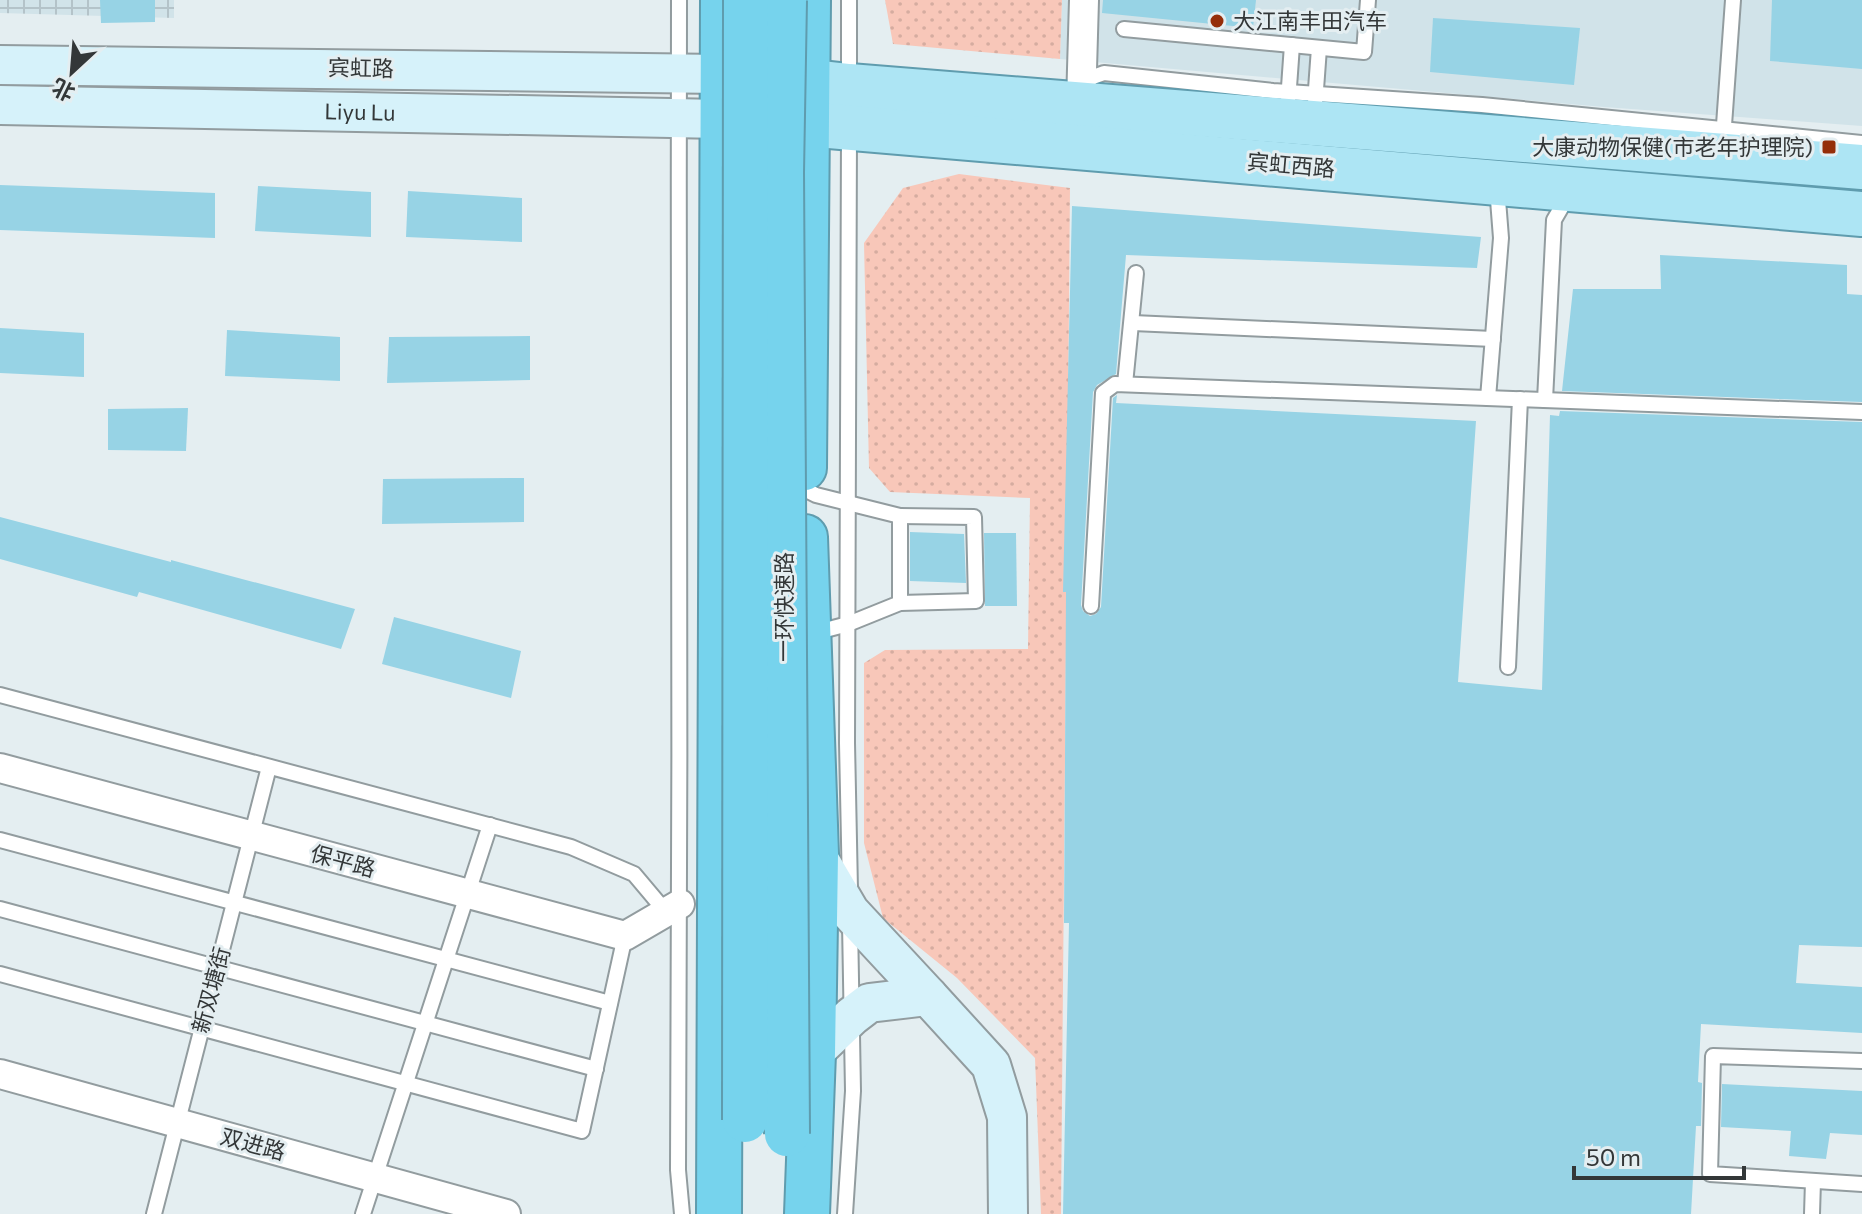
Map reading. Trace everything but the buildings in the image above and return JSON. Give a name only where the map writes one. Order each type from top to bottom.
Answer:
[{"type":"highway","points":[[719,1214],[700,118],[721,74],[723,0]]},
{"type":"highway","name":"一环快速路","points":[[745,1214],[746,0]]},
{"type":"highway","name":"一环快速路","points":[[784,0],[781,203],[788,1214]]},
{"type":"highway","points":[[807,1214],[816,854],[806,635],[804,489],[835,105],[808,0]]},
{"type":"main road","name":"宾虹路","points":[[0,65],[721,74]]},
{"type":"main road","name":"宾虹西路","points":[[721,74],[835,105],[1497,183],[1862,214]]},
{"type":"main road","name":"宾虹西路","points":[[700,118],[835,105],[1081,93],[1301,107],[1723,143],[1862,167]]},
{"type":"main road","name":"Liyu Lu","points":[[0,105],[700,118]]},
{"type":"main road","points":[[816,854],[850,912],[991,1065],[1007,1117],[1008,1214]]},
{"type":"main road","points":[[813,1053],[869,1003],[928,996]]},
{"type":"street","points":[[1081,93],[1084,0]]},
{"type":"street","name":"保平路","points":[[0,768],[625,936]]},
{"type":"street","points":[[625,936],[673,908]]},
{"type":"street","name":"双进路","points":[[0,1074],[506,1214]]},
{"type":"lane","points":[[679,0],[679,73],[700,118],[673,908],[678,1170],[682,1214]]},
{"type":"lane","points":[[845,1214],[853,1091],[848,503],[835,105],[849,0]]},
{"type":"lane","points":[[1124,29],[1364,52],[1368,0]]},
{"type":"lane","points":[[1733,0],[1723,143],[1862,143]]},
{"type":"lane","points":[[1292,45],[1301,107]]},
{"type":"lane","points":[[1301,107],[1319,48]]},
{"type":"lane","points":[[1488,398],[1501,238],[1497,183]]},
{"type":"lane","points":[[1545,400],[1554,220],[1571,189]]},
{"type":"lane","points":[[1125,384],[1136,273]]},
{"type":"lane","points":[[1133,323],[1493,339]]},
{"type":"lane","points":[[1091,606],[1103,393],[1115,384],[1862,412]]},
{"type":"lane","points":[[1508,667],[1520,399]]},
{"type":"lane","points":[[804,489],[816,495],[900,516],[974,517],[976,601],[900,603],[848,624],[806,635]]},
{"type":"lane","points":[[900,516],[900,603]]},
{"type":"lane","points":[[0,695],[571,847],[634,874],[673,908]]},
{"type":"lane","name":"新双塘街","points":[[154,1214],[269,767]]},
{"type":"lane","points":[[363,1214],[490,825]]},
{"type":"lane","points":[[0,840],[610,1003]]},
{"type":"lane","points":[[0,909],[596,1069]]},
{"type":"lane","points":[[0,974],[582,1131],[625,936]]},
{"type":"lane","points":[[1862,1061],[1713,1056],[1710,1174],[1862,1184]]},
{"type":"lane","points":[[1812,1214],[1813,1181]]},
{"type":"shaded area","points":[[0,0],[174,0],[174,18],[0,13]]},
{"type":"shaded area","points":[[885,0],[1062,0],[1060,59],[893,44]]},
{"type":"shaded area","points":[[1062,0],[1862,0],[1862,126],[1604,107],[1060,59]]},
{"type":"shaded area","points":[[959,174],[1070,188],[1061,1214],[1041,1214],[1035,1058],[957,978],[883,918],[864,843],[864,663],[885,650],[1028,649],[1030,498],[890,492],[869,468],[864,243],[903,188]]},
{"type":"place","name":"大江南丰田汽车","points":[[1217,21]]},
{"type":"place","name":"大康动物保健(市老年护理院)","points":[[1829,147]]}]
